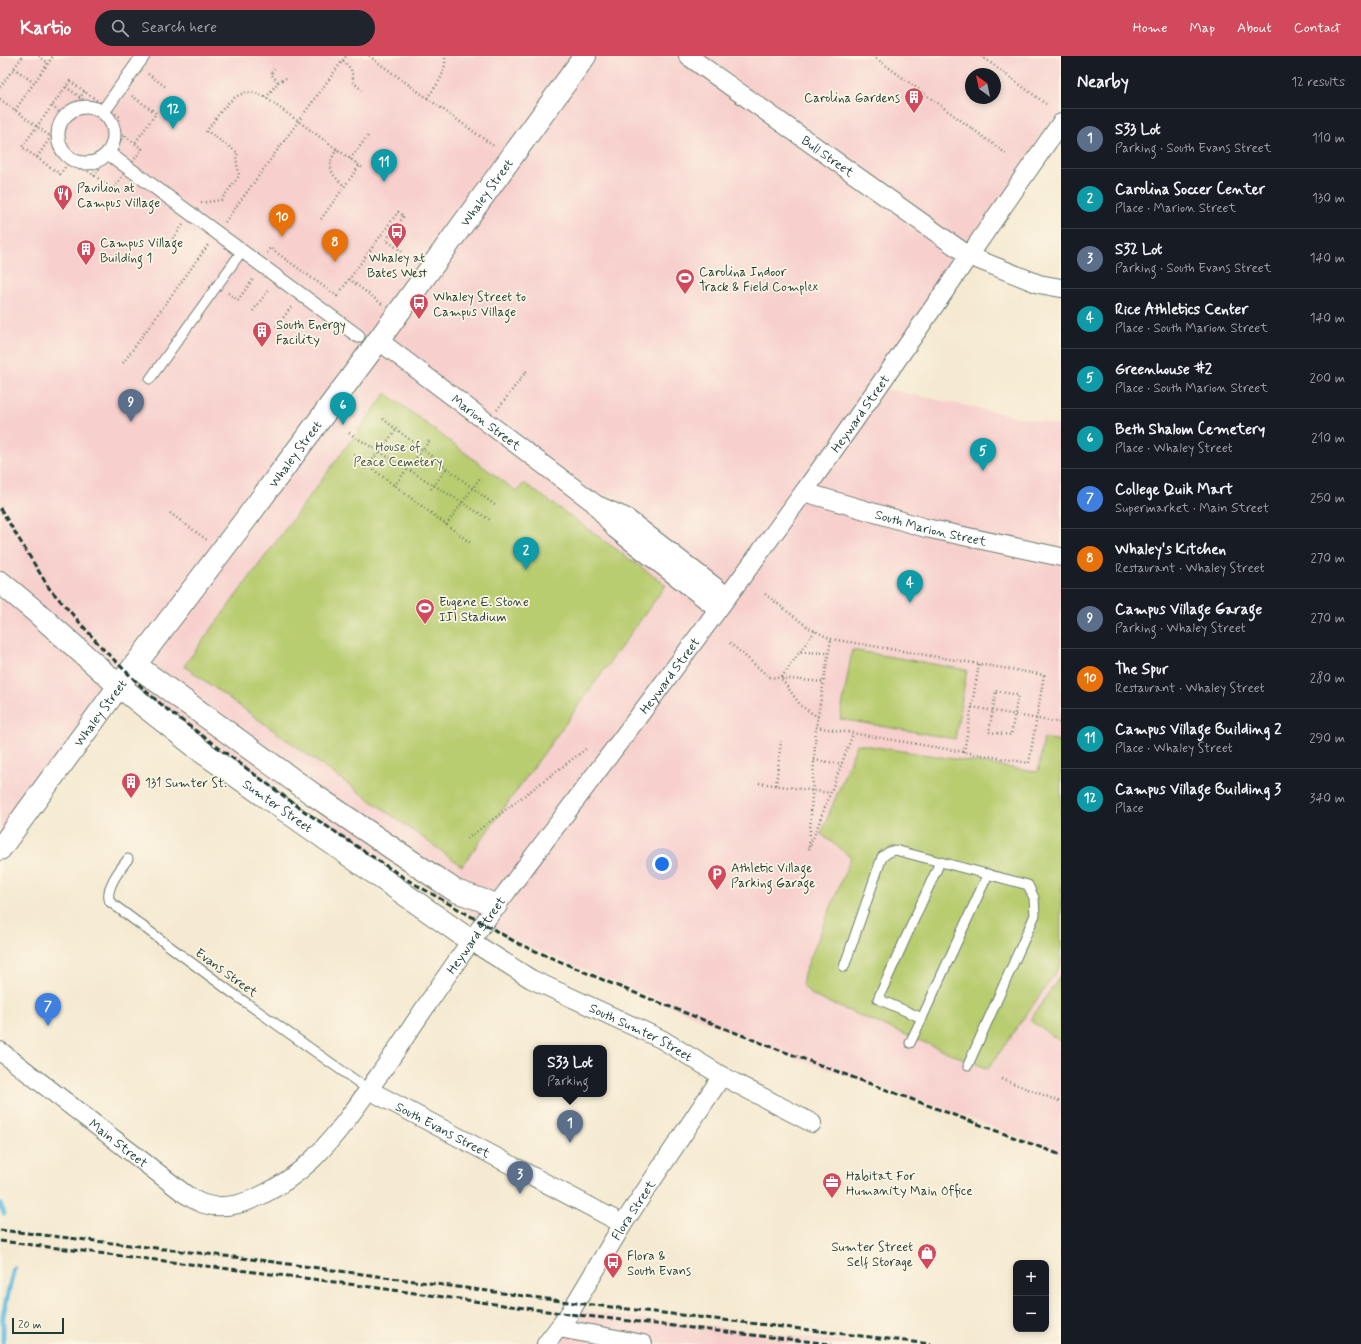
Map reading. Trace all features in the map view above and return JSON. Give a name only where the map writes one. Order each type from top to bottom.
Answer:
[{"type":"street","name":"Whaley Street","points":[[0,849],[119,686],[250,514],[368,338],[585,56]]},
{"type":"street","name":"Bull Street","points":[[688,56],[969,256],[1039,284],[1061,288]]},
{"type":"street","points":[[101,109],[120,88],[140,61]]},
{"type":"street","points":[[85,107],[101,109],[114,127],[114,139],[108,153],[101,159],[93,162],[83,163],[71,158],[55,140],[64,119],[76,109],[85,107]]},
{"type":"street","name":"Heyward Street","points":[[249,1201],[285,1181],[310,1161],[339,1130],[369,1090],[496,905],[804,492],[1061,123]]},
{"type":"street","points":[[108,153],[300,294],[368,338]]},
{"type":"street","name":"Marion Street","points":[[368,338],[594,504],[615,529],[722,603]]},
{"type":"street","name":"South Marion Street","points":[[804,492],[926,528],[1061,557]]},
{"type":"street","name":"Sumter Street","points":[[0,582],[36,611],[119,686],[205,754],[471,941]]},
{"type":"street","points":[[135,665],[314,796],[430,874],[456,890],[496,905]]},
{"type":"street","name":"South Sumter Street","points":[[471,941],[531,979],[661,1039],[722,1076],[812,1123]]},
{"type":"street","name":"Main Street","points":[[0,1051],[184,1194],[202,1203],[217,1206],[233,1205],[249,1201]]},
{"type":"street","name":"Flora Street","points":[[546,1344],[576,1303],[623,1224],[722,1076]]},
{"type":"street","name":"South Evans Street","points":[[369,1090],[623,1224]]},
{"type":"street","points":[[559,1328],[643,1344]]},
{"type":"lane","points":[[150,380],[242,251]]},
{"type":"lane","points":[[844,967],[882,857],[889,852],[895,850],[1028,885],[1034,898],[1035,915],[968,1065]]},
{"type":"lane","name":"Evans Street","points":[[128,859],[115,876],[109,894],[110,902],[369,1090]]},
{"type":"lane","points":[[922,1018],[878,999],[940,862]]},
{"type":"lane","points":[[910,1043],[988,874]]},
{"type":"path","points":[[0,87],[23,56]]},
{"type":"path","points":[[39,56],[48,63]]},
{"type":"path","points":[[14,110],[54,56]]},
{"type":"path","points":[[123,363],[346,56]]},
{"type":"path","points":[[369,56],[498,149]]},
{"type":"path","points":[[427,98],[443,76],[445,56]]},
{"type":"path","points":[[873,56],[1008,155]]},
{"type":"path","points":[[981,56],[1046,104]]},
{"type":"path","points":[[140,61],[166,87]]},
{"type":"path","points":[[343,61],[351,69],[354,83],[362,90]]},
{"type":"path","points":[[14,68],[34,83]]},
{"type":"path","points":[[274,70],[271,74],[278,82]]},
{"type":"path","points":[[266,98],[278,82],[286,78]]},
{"type":"path","points":[[66,87],[101,109],[120,117],[114,127],[142,149],[113,189],[71,158],[60,174],[22,146],[70,81],[85,91],[101,109]]},
{"type":"path","points":[[120,88],[156,113],[135,143]]},
{"type":"path","points":[[37,157],[55,140],[64,119],[85,91]]},
{"type":"path","points":[[168,245],[198,204],[221,200],[239,176],[236,157],[238,153],[206,131],[225,106],[236,97],[243,94],[257,93],[266,98],[363,168]]},
{"type":"path","points":[[0,99],[55,140]]},
{"type":"path","points":[[52,106],[64,119]]},
{"type":"path","points":[[350,159],[368,136]]},
{"type":"path","points":[[336,149],[333,155],[331,168],[332,174],[345,186]]},
{"type":"path","points":[[321,219],[360,166]]},
{"type":"path","points":[[268,252],[270,248],[337,296],[398,212],[404,216],[386,240],[404,253]]},
{"type":"path","points":[[218,285],[238,300],[262,266]]},
{"type":"path","points":[[253,311],[277,277]]},
{"type":"path","points":[[349,279],[382,304]]},
{"type":"path","points":[[276,327],[300,294]]},
{"type":"path","points":[[497,410],[528,369]]},
{"type":"path","points":[[383,419],[496,506]]},
{"type":"path","points":[[365,469],[397,429]]},
{"type":"path","points":[[350,433],[492,521]]},
{"type":"path","points":[[394,486],[430,440]]},
{"type":"path","points":[[354,455],[472,544]]},
{"type":"path","points":[[431,489],[448,468]]},
{"type":"path","points":[[446,525],[480,478]]},
{"type":"path","points":[[170,513],[207,541]]},
{"type":"path","points":[[766,594],[809,628],[831,639],[1044,675],[1029,763],[816,728]]},
{"type":"path","points":[[781,678],[815,631]]},
{"type":"path","points":[[831,639],[816,728],[809,849],[854,734]]},
{"type":"path","points":[[730,643],[769,677],[824,682]]},
{"type":"path","points":[[800,652],[829,653]]},
{"type":"path","points":[[964,752],[980,664]]},
{"type":"path","points":[[781,678],[801,706],[818,717]]},
{"type":"path","points":[[996,691],[1018,695],[1014,715],[1011,735],[989,732],[996,691]]},
{"type":"path","points":[[972,707],[1061,723]]},
{"type":"path","points":[[776,785],[781,742]]},
{"type":"path","points":[[467,839],[587,748]]},
{"type":"path","points":[[814,760],[842,764]]},
{"type":"path","points":[[759,783],[830,793]]},
{"type":"path","points":[[1002,1079],[1061,1102]]},
{"type":"shaded area","points":[[0,56],[1061,56],[1061,133],[873,386],[1061,426],[1061,1154],[962,1115],[786,1055],[514,940],[398,869],[191,728],[123,678],[0,841]]},
{"type":"shaded area","points":[[573,1310],[861,1344],[547,1344]]},
{"type":"green space","name":"Eugene E. Stone III Stadium","points":[[386,393],[517,492],[524,483],[666,585],[462,866],[184,666]]},
{"type":"green space","points":[[852,650],[967,670],[955,739],[840,719]]},
{"type":"green space","points":[[1044,738],[1061,741],[1061,965],[988,1069],[813,996],[802,985],[804,974],[851,857],[821,834],[857,744],[1038,772]]},
{"type":"green space","points":[[1061,975],[1061,1042],[1030,1020]]},
{"type":"waterway","points":[[0,1204],[4,1213]]},
{"type":"waterway","points":[[3,1344],[3,1315],[14,1268]]},
{"type":"railway","points":[[0,508],[49,588],[104,650],[148,693],[169,711],[304,811],[406,879],[519,944],[615,985],[769,1046],[1061,1155]]},
{"type":"railway","points":[[0,1230],[259,1260],[576,1303],[931,1344]]},
{"type":"railway","points":[[0,1241],[312,1279],[569,1314],[831,1344]]},
{"type":"place","name":"Carolina Gardens","points":[[914,114]]},
{"type":"place","name":"Campus Village Building 3","points":[[173,129]]},
{"type":"place","name":"Campus Village Building 2","points":[[384,182]]},
{"type":"place","name":"Pavilion at Campus Village","points":[[63,211]]},
{"type":"place","name":"The Spur","points":[[282,237]]},
{"type":"place","name":"Whaley at Bates West","points":[[397,249]]},
{"type":"place","name":"Whaley's Kitchen","points":[[335,262]]},
{"type":"place","name":"Campus Village Building 1","points":[[86,266]]},
{"type":"place","name":"Carolina Indoor Track & Field Complex","points":[[685,295]]},
{"type":"place","name":"Whaley Street to Campus Village","points":[[419,320]]},
{"type":"place","name":"South Energy Facility","points":[[262,348]]},
{"type":"place","name":"Campus Village Garage","points":[[131,422]]},
{"type":"place","name":"Beth Shalom Cemetery","points":[[343,425]]},
{"type":"place","name":"Greenhouse #2","points":[[983,471]]},
{"type":"place","name":"Carolina Soccer Center","points":[[526,570]]},
{"type":"place","name":"Rice Athletics Center","points":[[910,603]]},
{"type":"place","name":"Eugene E. Stone III Stadium","points":[[425,625]]},
{"type":"place","name":"131 Sumter St.","points":[[131,799]]},
{"type":"place","name":"Athletic Village Parking Garage","points":[[717,891]]},
{"type":"place","name":"College Quik Mart","points":[[48,1026]]},
{"type":"place","name":"S33 Lot","points":[[570,1143]]},
{"type":"place","name":"S32 Lot","points":[[520,1194]]},
{"type":"place","name":"Habitat For Humanity Main Office","points":[[832,1199]]},
{"type":"place","name":"Sumter Street Self Storage","points":[[927,1270]]},
{"type":"place","name":"Flora & South Evans","points":[[613,1279]]},
{"type":"park label","name":"House of Peace Cemetery","points":[[398,454]]}]
